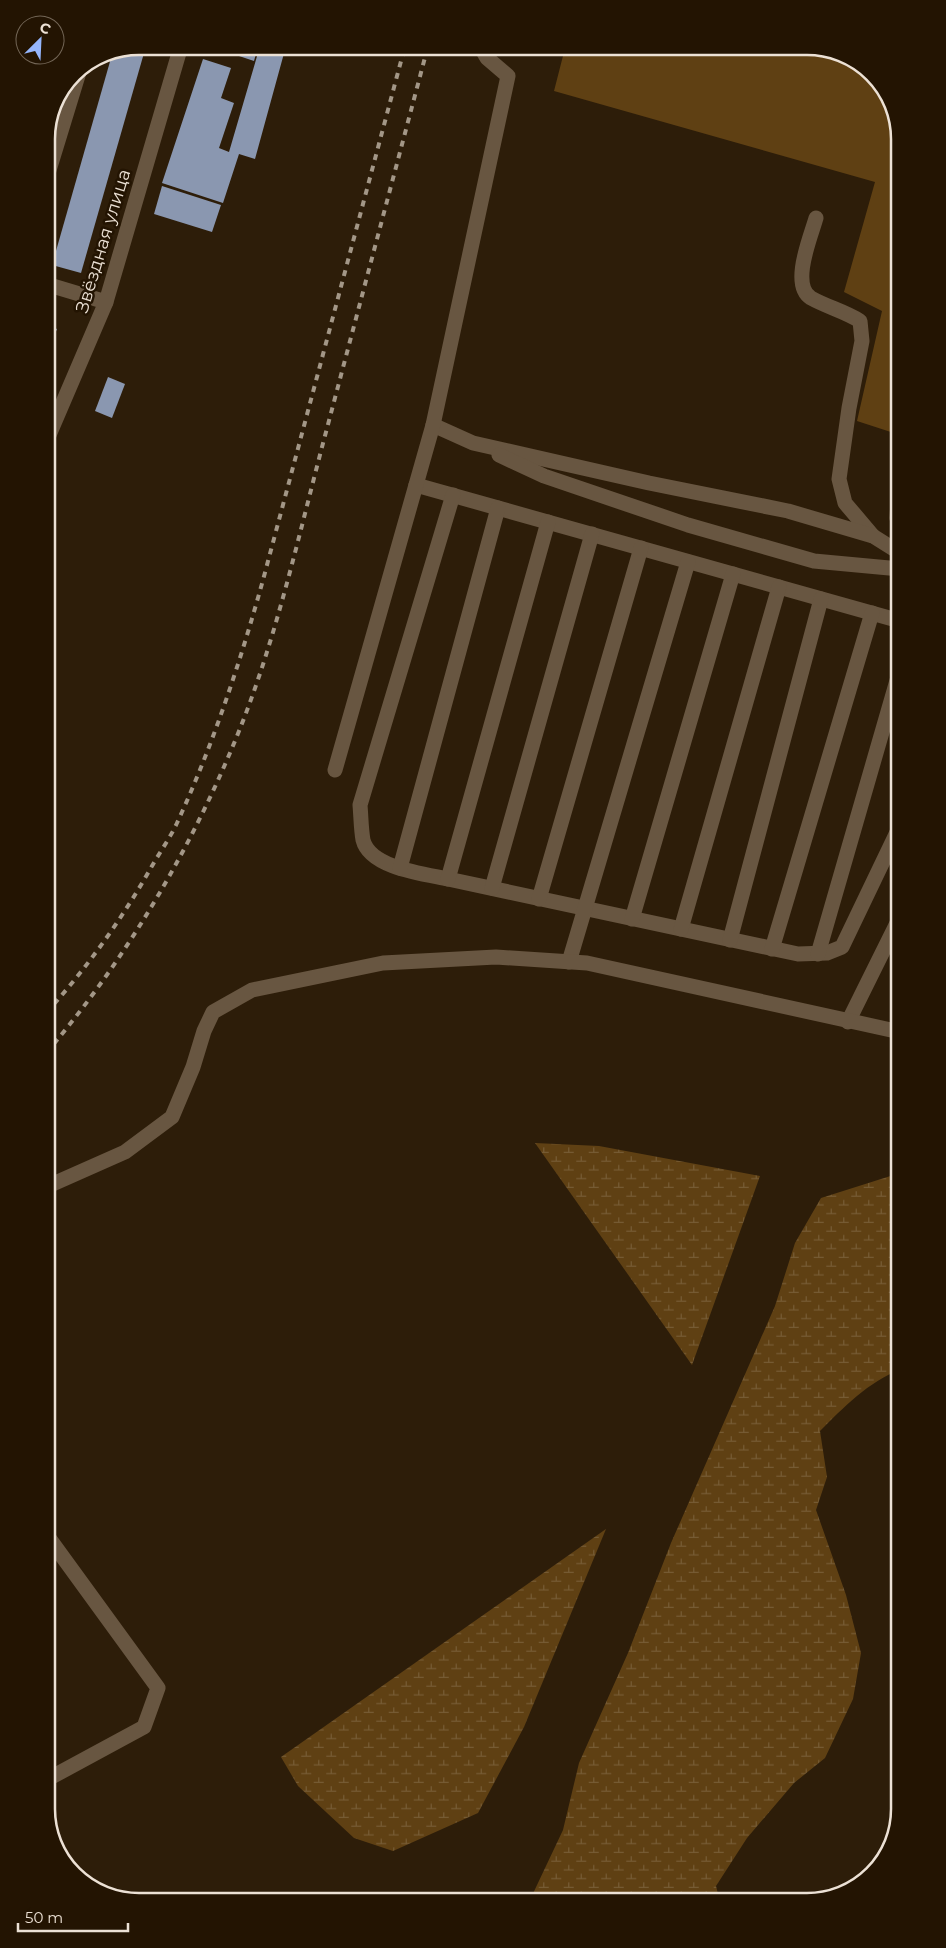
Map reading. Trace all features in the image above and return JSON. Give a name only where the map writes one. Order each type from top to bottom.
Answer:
[{"type":"street","name":"Звёздная улица","points":[[55,421],[106,302],[178,55]]},
{"type":"street","points":[[336,770],[433,425],[508,76],[485,55]]},
{"type":"street","points":[[55,151],[75,84]]},
{"type":"street","points":[[816,218],[802,269],[802,284],[810,297],[844,311],[860,321],[862,341],[839,479],[845,503],[873,536]]},
{"type":"street","points":[[55,287],[106,302]]},
{"type":"street","points":[[433,425],[544,476],[688,524],[814,561],[891,568]]},
{"type":"street","points":[[473,443],[649,483],[788,511],[873,536],[891,547]]},
{"type":"street","points":[[416,485],[891,618]]},
{"type":"street","points":[[453,495],[360,805],[364,841],[371,855],[400,868],[448,879],[772,949],[798,954],[818,954],[842,947],[891,845]]},
{"type":"street","points":[[400,868],[498,508]]},
{"type":"street","points":[[448,879],[548,522]]},
{"type":"street","points":[[492,888],[592,534]]},
{"type":"street","points":[[539,899],[641,548]]},
{"type":"street","points":[[569,962],[688,562]]},
{"type":"street","points":[[632,919],[733,574]]},
{"type":"street","points":[[681,929],[779,587]]},
{"type":"street","points":[[730,940],[821,599]]},
{"type":"street","points":[[772,949],[872,613]]},
{"type":"street","points":[[818,954],[891,701]]},
{"type":"street","points":[[848,1022],[891,936]]},
{"type":"street","points":[[55,1183],[125,1152],[172,1117],[213,1012],[252,990],[383,963],[496,957],[586,963],[891,1030]]},
{"type":"street","points":[[55,1546],[158,1688],[144,1727],[55,1775]]},
{"type":"green space","points":[[563,55],[813,55],[834,59],[854,69],[870,83],[885,107],[891,139],[891,432],[857,421],[882,311],[844,292],[875,182],[554,91]]},
{"type":"green space","points":[[535,1143],[599,1146],[760,1176],[692,1365]]},
{"type":"green space","points":[[891,1176],[891,1374],[867,1388],[847,1404],[820,1431],[827,1477],[816,1510],[846,1595],[861,1653],[853,1699],[825,1758],[794,1783],[747,1838],[716,1886],[718,1893],[533,1893],[563,1830],[579,1763],[628,1653],[671,1543],[775,1306],[795,1243],[821,1198]]},
{"type":"green space","points":[[606,1529],[524,1727],[478,1813],[393,1851],[354,1838],[298,1786],[281,1757]]},
{"type":"building","points":[[143,55],[81,273],[55,266],[55,254],[110,60]]},
{"type":"building","points":[[236,55],[256,55],[254,61]]},
{"type":"building","points":[[257,55],[284,55],[255,159],[239,154],[223,203],[162,183],[203,59],[231,68],[221,98],[234,103],[219,148],[229,152]]},
{"type":"building","points":[[162,186],[221,205],[212,232],[154,214]]},
{"type":"building","points":[[108,377],[125,384],[112,418],[95,411]]},
{"type":"railway","points":[[55,1003],[90,961],[141,886],[177,823],[214,734],[245,642],[263,580],[403,55]]},
{"type":"railway","points":[[55,1042],[103,980],[154,902],[199,820],[219,778],[251,699],[276,623],[426,55]]}]
